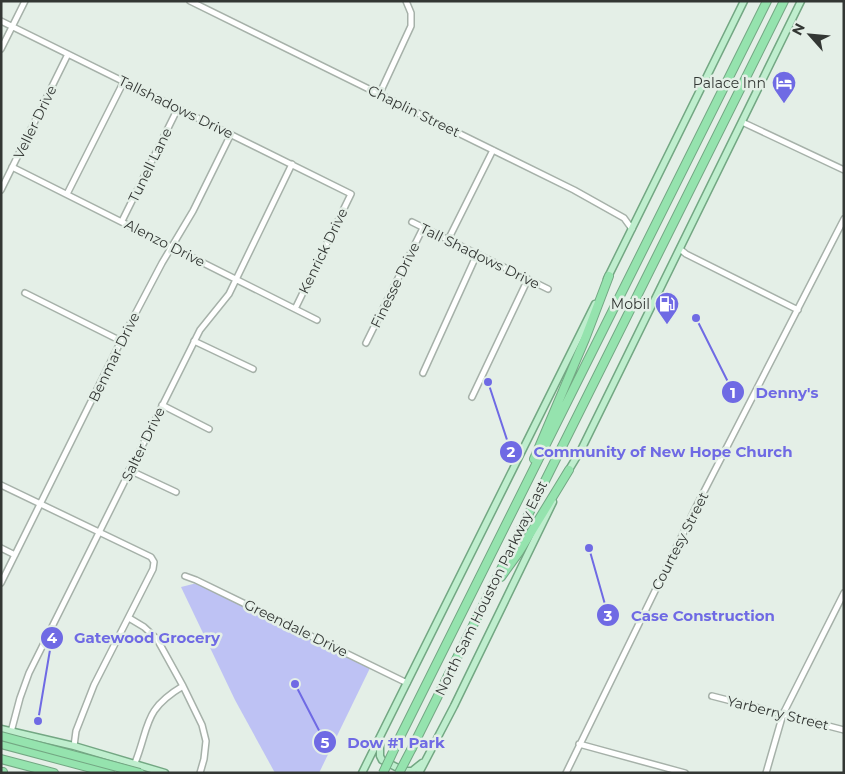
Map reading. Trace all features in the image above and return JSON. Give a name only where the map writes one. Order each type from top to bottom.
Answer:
[{"type":"highway","name":"North Sam Houston Parkway East","points":[[383,773],[767,1]]},
{"type":"highway","name":"North Sam Houston Parkway East","points":[[399,773],[784,1]]},
{"type":"highway","points":[[475,590],[549,427],[609,276]]},
{"type":"highway","points":[[487,597],[519,552],[568,470]]},
{"type":"highway","points":[[1,736],[140,773]]},
{"type":"highway","points":[[1,744],[110,773]]},
{"type":"highway","points":[[1,759],[54,773]]},
{"type":"highway","points":[[68,761],[147,773]]},
{"type":"main road","points":[[362,773],[744,1]]},
{"type":"main road","name":"North Sam Houston Parkway East","points":[[419,773],[568,470],[582,448],[680,250],[801,1]]},
{"type":"main road","points":[[1,730],[74,746],[165,773]]},
{"type":"main road","points":[[384,730],[379,747],[382,760],[404,771],[412,771],[418,768],[426,759]]},
{"type":"street","points":[[1,49],[25,1]]},
{"type":"street","name":"Chaplin Street","points":[[190,1],[574,190],[624,218],[632,229]]},
{"type":"street","points":[[380,95],[411,26],[411,13],[406,1]]},
{"type":"street","name":"Tallshadows Drive","points":[[1,21],[351,194]]},
{"type":"street","name":"Veller Drive","points":[[1,190],[68,54]]},
{"type":"street","points":[[66,194],[124,81]]},
{"type":"street","name":"Tunell Lane","points":[[122,221],[178,108]]},
{"type":"street","points":[[742,122],[844,170]]},
{"type":"street","name":"Benmar Drive","points":[[1,583],[121,341],[162,263],[193,211],[231,134]]},
{"type":"street","points":[[448,240],[493,150]]},
{"type":"street","name":"Salter Drive","points":[[11,732],[29,673],[162,404],[204,323],[229,294],[292,164]]},
{"type":"street","name":"Alenzo Drive","points":[[12,167],[316,320]]},
{"type":"street","name":"Kenrick Drive","points":[[295,309],[351,194]]},
{"type":"street","name":"Courtesy Street","points":[[566,773],[712,476],[842,228],[844,219]]},
{"type":"street","name":"Tall Shadows Drive","points":[[412,222],[548,289]]},
{"type":"street","name":"Finesse Drive","points":[[366,343],[423,228]]},
{"type":"street","points":[[680,250],[798,310]]},
{"type":"street","points":[[422,373],[477,254]]},
{"type":"street","points":[[472,397],[528,280]]},
{"type":"street","points":[[25,293],[121,341]]},
{"type":"street","points":[[194,341],[253,370]]},
{"type":"street","points":[[162,404],[209,429]]},
{"type":"street","points":[[130,470],[176,492]]},
{"type":"street","points":[[1,485],[151,557],[154,562],[153,569],[85,705],[76,731],[74,746]]},
{"type":"street","points":[[1,548],[15,555]]},
{"type":"street","name":"Greendale Drive","points":[[184,576],[205,584],[407,683]]},
{"type":"street","points":[[766,773],[783,714],[844,593]]},
{"type":"street","points":[[129,618],[144,627],[157,639],[202,725],[205,734],[205,752],[200,773]]},
{"type":"street","points":[[135,763],[143,734],[154,710],[166,697],[183,686]]},
{"type":"street","name":"Yarberry Street","points":[[712,696],[844,730]]},
{"type":"street","points":[[579,744],[685,773]]},
{"type":"shaded area","points":[[197,583],[370,668],[319,773],[275,773],[235,700],[181,587]]},
{"type":"place","name":"Palace Inn","points":[[784,104]]},
{"type":"place","name":"Denny's","points":[[696,318]]},
{"type":"place","name":"Mobil","points":[[667,325]]},
{"type":"place","name":"Community of New Hope Church","points":[[488,382]]},
{"type":"place","name":"Case Construction","points":[[589,548]]},
{"type":"place","name":"Dow #1 Park","points":[[295,684]]},
{"type":"place","name":"Gatewood Grocery","points":[[38,721]]}]
